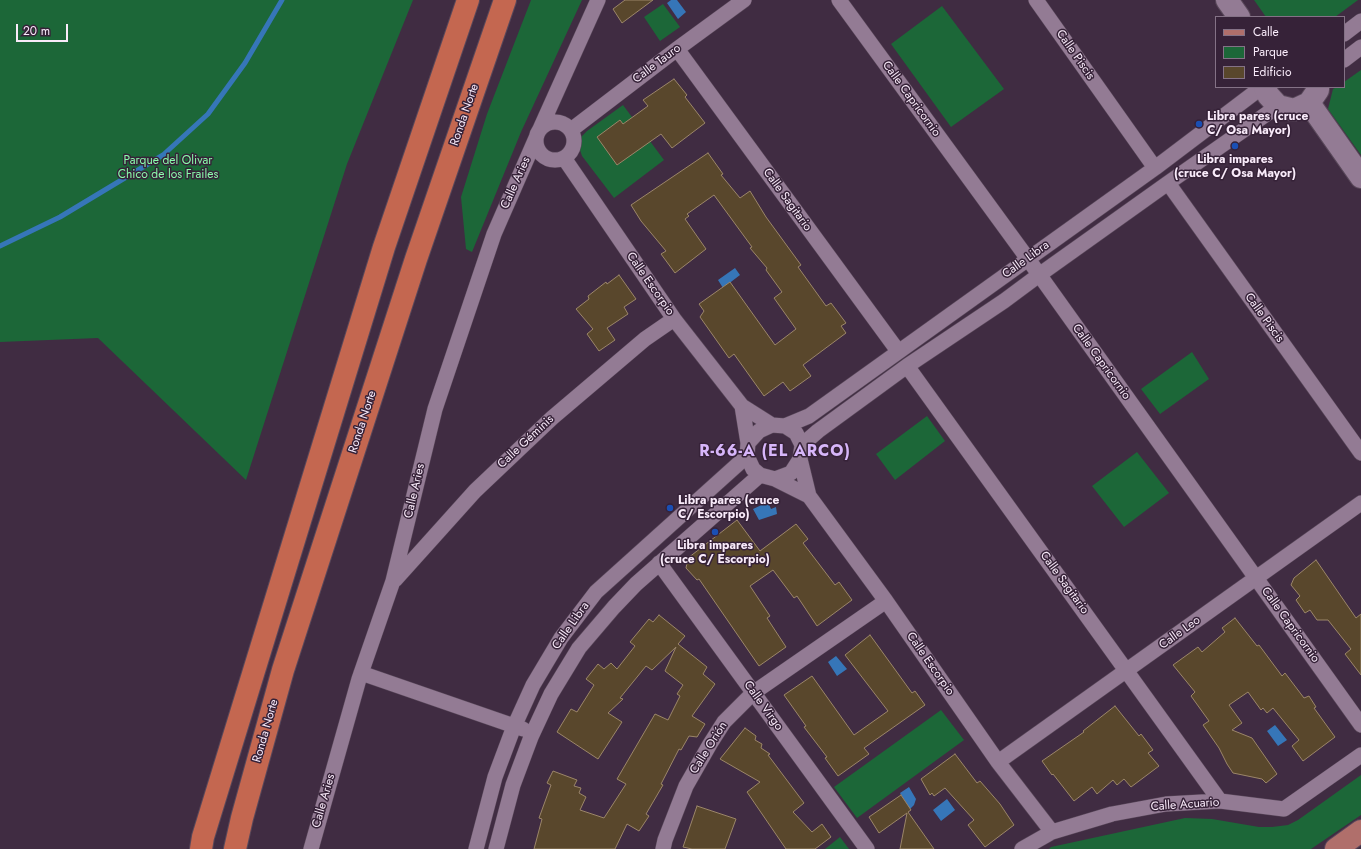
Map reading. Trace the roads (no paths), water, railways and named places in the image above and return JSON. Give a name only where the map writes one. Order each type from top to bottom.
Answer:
[{"type":"highway","points":[[201,849],[203,837],[384,247],[468,0]]},
{"type":"highway","name":"Ronda Norte","points":[[235,849],[242,818],[283,670],[416,259],[505,0]]},
{"type":"main road","points":[[1228,0],[1238,16]]},
{"type":"main road","points":[[1264,88],[1268,95],[1278,106],[1294,110],[1313,95],[1361,177]]},
{"type":"main road","points":[[1336,849],[1361,831]]},
{"type":"street","name":"Calle Aries","points":[[311,849],[361,673],[393,581],[435,409],[494,234],[598,0]]},
{"type":"street","name":"Calle Tauro","points":[[571,130],[744,0]]},
{"type":"street","name":"Calle Capricornio","points":[[839,0],[1028,259],[1361,725]]},
{"type":"street","name":"Calle Piscis","points":[[1036,0],[1155,168]]},
{"type":"street","points":[[1345,33],[1361,21]]},
{"type":"street","points":[[1345,59],[1361,47]]},
{"type":"street","name":"Calle Sagitario","points":[[677,49],[898,351]]},
{"type":"street","name":"Calle Libra","points":[[779,425],[809,416],[1155,168],[1263,88]]},
{"type":"street","name":"Calle Libra","points":[[801,452],[818,431],[907,366],[1004,301],[1278,106]]},
{"type":"street","points":[[554,121],[561,122],[567,125],[571,130],[574,136],[573,149],[564,158],[552,160],[546,158],[538,150],[538,134],[548,123],[554,121]]},
{"type":"street","name":"Calle Escorpio","points":[[564,158],[674,318],[742,406]]},
{"type":"street","name":"Calle Piscis","points":[[1168,183],[1361,453]]},
{"type":"street","name":"Calle Géminis","points":[[393,581],[475,491],[552,418],[645,339],[674,318]]},
{"type":"street","name":"Calle Sagitario","points":[[907,366],[1220,801]]},
{"type":"street","points":[[742,406],[796,433],[801,452],[791,473],[775,479],[760,475],[753,468],[748,449],[742,406]]},
{"type":"street","points":[[748,449],[759,431],[779,425]]},
{"type":"street","name":"Calle Libra","points":[[476,849],[496,777],[514,726],[533,685],[561,638],[596,592],[748,449]]},
{"type":"street","name":"Calle Escorpio","points":[[801,452],[809,496],[886,601],[998,762],[1052,832]]},
{"type":"street","name":"Calle Libra","points":[[496,849],[513,785],[534,733],[551,694],[579,648],[614,607],[659,563],[760,475]]},
{"type":"street","name":"Calle Escorpio","points":[[775,479],[809,496]]},
{"type":"street","name":"Calle Leo","points":[[998,762],[1361,503]]},
{"type":"street","name":"Calle Virgo","points":[[659,563],[867,849]]},
{"type":"street","name":"Calle Orión","points":[[663,849],[665,840],[686,786],[724,722],[753,693],[886,601]]},
{"type":"street","points":[[361,673],[534,733]]},
{"type":"street","name":"Calle Acuario","points":[[1022,849],[1052,832],[1112,814],[1166,804],[1220,801],[1284,809],[1361,755]]},
{"type":"water","points":[[671,0],[677,0],[686,12],[678,19],[667,3]]},
{"type":"water","points":[[735,268],[740,275],[723,288],[718,280]]},
{"type":"water","points":[[768,502],[771,509],[776,507],[777,514],[759,520],[753,509]]},
{"type":"water","points":[[836,656],[847,669],[837,676],[828,662]]},
{"type":"water","points":[[1275,725],[1287,740],[1278,746],[1267,731]]},
{"type":"water","points":[[909,787],[916,799],[914,805],[910,809],[900,793]]},
{"type":"water","points":[[947,799],[955,810],[941,821],[933,810]]},
{"type":"waterway","points":[[0,246],[60,217],[163,155],[208,114],[245,63],[282,0]]},
{"type":"place","name":"Libra pares (cruce C/ Osa Mayor)","points":[[1199,124]]},
{"type":"place","name":"Libra impares (cruce C/ Osa Mayor)","points":[[1235,146]]},
{"type":"place","name":"Libra pares (cruce C/ Escorpio)","points":[[670,508]]},
{"type":"place","name":"Libra impares (cruce C/ Escorpio)","points":[[715,532]]},
{"type":"district","name":"R-66-A (EL ARCO)","points":[[775,452]]},
{"type":"park label","name":"Parque del Olivar Chico de los Frailes","points":[[168,168]]}]
